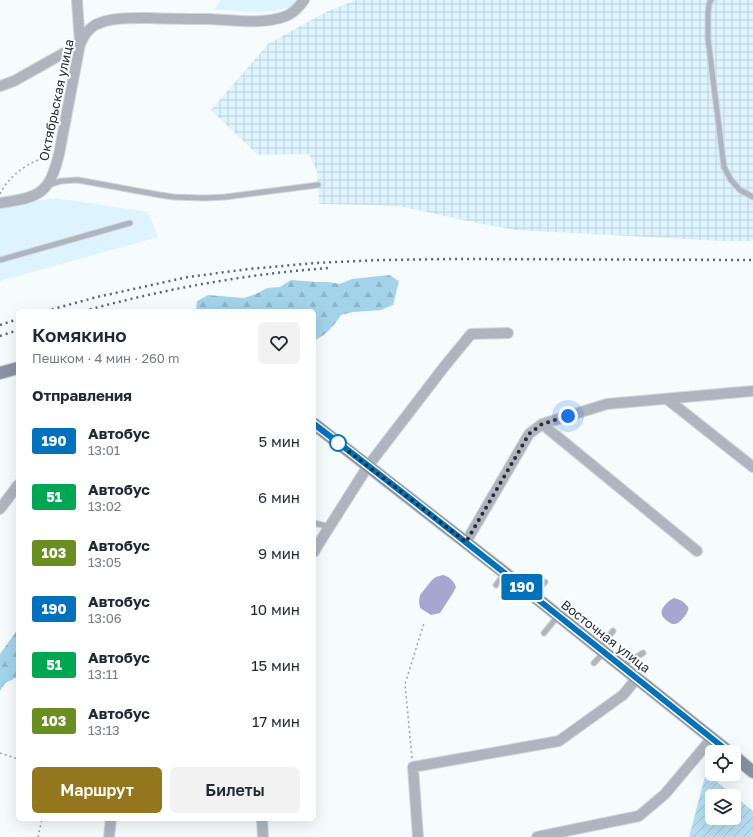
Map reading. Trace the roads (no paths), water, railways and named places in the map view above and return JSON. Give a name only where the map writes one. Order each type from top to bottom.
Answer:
[{"type":"main road","points":[[0,373],[16,369]]},
{"type":"main road","name":"Восточная улица","points":[[316,426],[466,542],[720,745]]},
{"type":"main road","points":[[741,762],[753,772]]},
{"type":"street","points":[[0,86],[14,81],[80,44],[77,0]]},
{"type":"street","name":"Октябрьская улица","points":[[47,185],[55,170],[59,154],[80,44],[88,30],[103,22],[130,18],[257,21],[272,20],[286,16],[295,11],[306,1]]},
{"type":"street","points":[[0,203],[28,198],[38,194],[47,185]]},
{"type":"street","points":[[316,548],[368,466],[471,334],[508,333]]},
{"type":"street","points":[[466,542],[529,434],[542,424],[607,404],[753,391]]},
{"type":"street","points":[[667,399],[753,467]]},
{"type":"street","points":[[542,424],[697,552]]},
{"type":"street","points":[[0,509],[16,488]]},
{"type":"street","points":[[418,837],[413,767],[559,741],[623,695],[637,678]]},
{"type":"street","points":[[537,837],[638,816],[665,794],[712,738]]},
{"type":"street","points":[[109,837],[111,821]]},
{"type":"street","points":[[262,821],[263,837]]},
{"type":"lane","points":[[711,0],[708,14],[708,39],[724,167],[731,180],[740,190],[753,197]]},
{"type":"lane","points":[[47,185],[62,181],[78,180],[174,197],[204,198],[225,197],[318,185]]},
{"type":"lane","points":[[0,260],[130,222]]},
{"type":"lane","points":[[316,524],[330,527]]},
{"type":"lane","points":[[496,585],[504,573]]},
{"type":"lane","points":[[533,596],[545,582]]},
{"type":"lane","points":[[544,633],[558,616]]},
{"type":"lane","points":[[594,663],[613,631]]},
{"type":"lane","points":[[622,666],[643,653]]},
{"type":"railway","points":[[53,309],[97,297],[188,277],[249,269],[315,263],[453,259],[753,260]]},
{"type":"railway","points":[[92,309],[175,289],[236,278],[329,268]]},
{"type":"railway","points":[[0,325],[16,320]]},
{"type":"railway","points":[[0,336],[16,331]]}]
